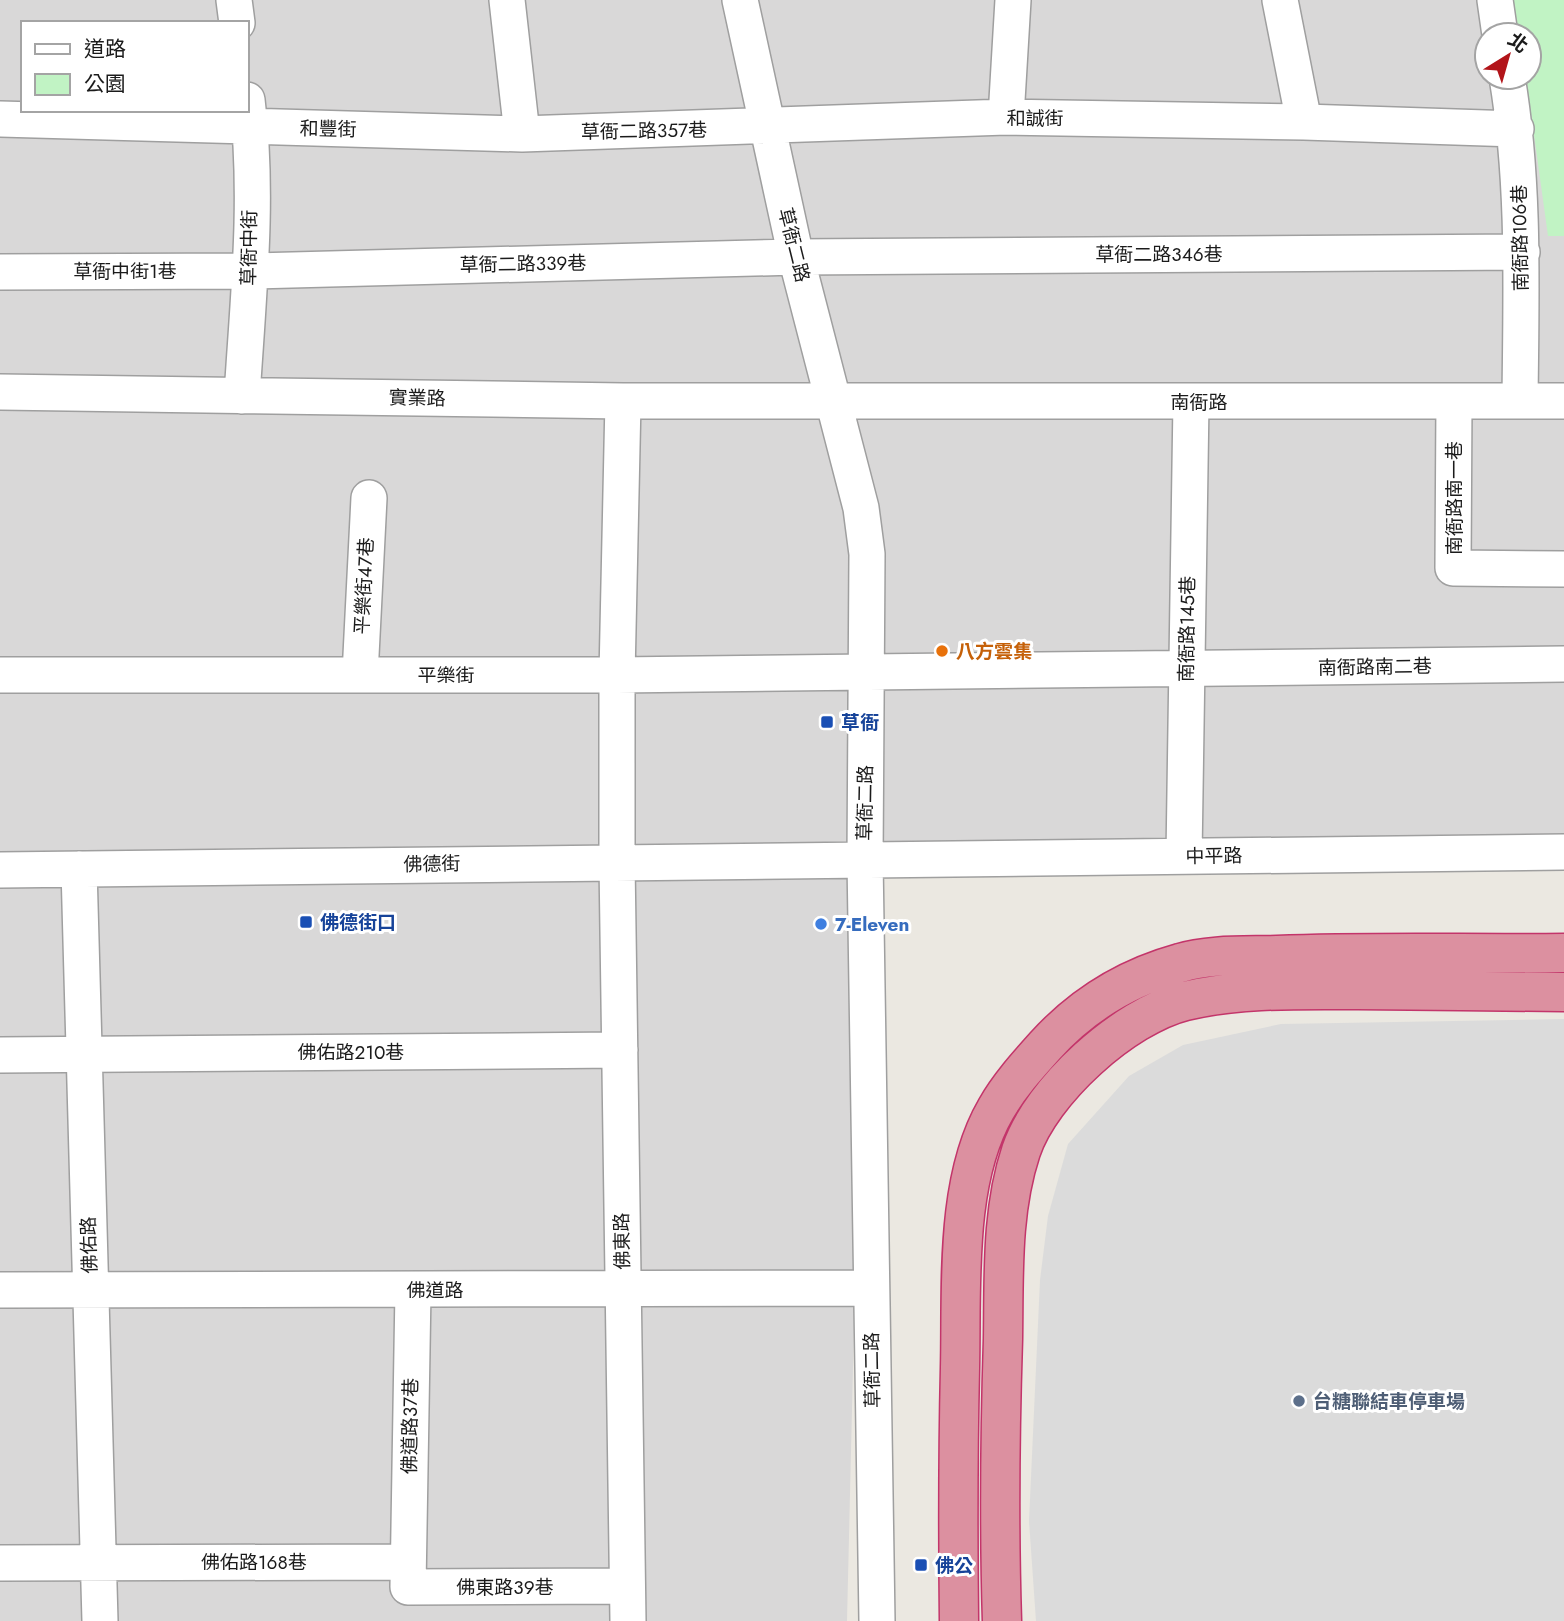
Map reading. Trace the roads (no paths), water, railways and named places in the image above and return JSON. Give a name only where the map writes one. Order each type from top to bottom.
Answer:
[{"type":"highway","points":[[959,1621],[957,1499],[962,1273],[967,1209],[985,1132],[996,1109],[1025,1068],[1064,1025],[1087,1005],[1120,986],[1182,962],[1298,954],[1564,953]]},
{"type":"highway","points":[[1002,1621],[999,1497],[1007,1213],[1022,1149],[1045,1108],[1066,1081],[1149,1015],[1183,1002],[1229,994],[1286,990],[1564,992]]},
{"type":"street","points":[[234,0],[237,21]]},
{"type":"street","points":[[507,0],[522,134]]},
{"type":"street","name":"草衙二路","points":[[740,0],[796,257],[861,508],[867,554],[865,860],[877,1621]]},
{"type":"street","points":[[1006,117],[1013,0]]},
{"type":"street","points":[[1280,0],[1304,122]]},
{"type":"street","points":[[1495,0],[1498,21]]},
{"type":"street","name":"南衙路106巷","points":[[1509,91],[1516,129],[1522,252],[1520,401]]},
{"type":"street","name":"和豐街","points":[[0,119],[248,114],[522,134]]},
{"type":"street","name":"草衙中街","points":[[242,396],[250,271],[248,114]]},
{"type":"street","name":"和誠街","points":[[766,128],[1006,117],[1516,129]]},
{"type":"street","name":"草衙二路357巷","points":[[522,134],[766,128]]},
{"type":"street","name":"草衙二路346巷","points":[[796,257],[1522,252]]},
{"type":"street","name":"草衙二路339巷","points":[[250,271],[796,257]]},
{"type":"street","name":"草衙中街1巷","points":[[0,272],[250,271]]},
{"type":"street","name":"實業路","points":[[0,392],[623,401],[834,401]]},
{"type":"street","points":[[617,675],[623,401]]},
{"type":"street","name":"南衙路","points":[[834,401],[1564,401]]},
{"type":"street","name":"南衙路南一巷","points":[[1454,401],[1453,568],[1564,569]]},
{"type":"street","name":"南衙路145巷","points":[[1184,856],[1191,402]]},
{"type":"street","name":"平樂街47巷","points":[[360,675],[369,498]]},
{"type":"street","name":"南衙路南二巷","points":[[867,672],[1564,664]]},
{"type":"street","name":"平樂街","points":[[0,675],[617,675],[867,672]]},
{"type":"street","name":"佛東路","points":[[617,675],[617,862],[628,1621]]},
{"type":"street","name":"中平路","points":[[865,860],[1564,852]]},
{"type":"street","name":"佛德街","points":[[0,870],[865,860]]},
{"type":"street","name":"佛佑路","points":[[79,869],[100,1621]]},
{"type":"street","name":"佛佑路210巷","points":[[0,1055],[620,1050]]},
{"type":"street","name":"佛道路","points":[[0,1290],[870,1288]]},
{"type":"street","name":"佛道路37巷","points":[[408,1562],[413,1290]]},
{"type":"street","name":"佛東路39巷","points":[[408,1562],[408,1587],[627,1586]]},
{"type":"street","name":"佛佑路168巷","points":[[0,1563],[408,1562]]},
{"type":"place","name":"八方雲集","points":[[942,651]]},
{"type":"place","name":"草衙","points":[[827,722]]},
{"type":"place","name":"佛德街口","points":[[306,922]]},
{"type":"place","name":"7-Eleven","points":[[821,924]]},
{"type":"place","name":"台糖聯結車停車場","points":[[1299,1401]]},
{"type":"place","name":"佛公","points":[[921,1565]]}]
